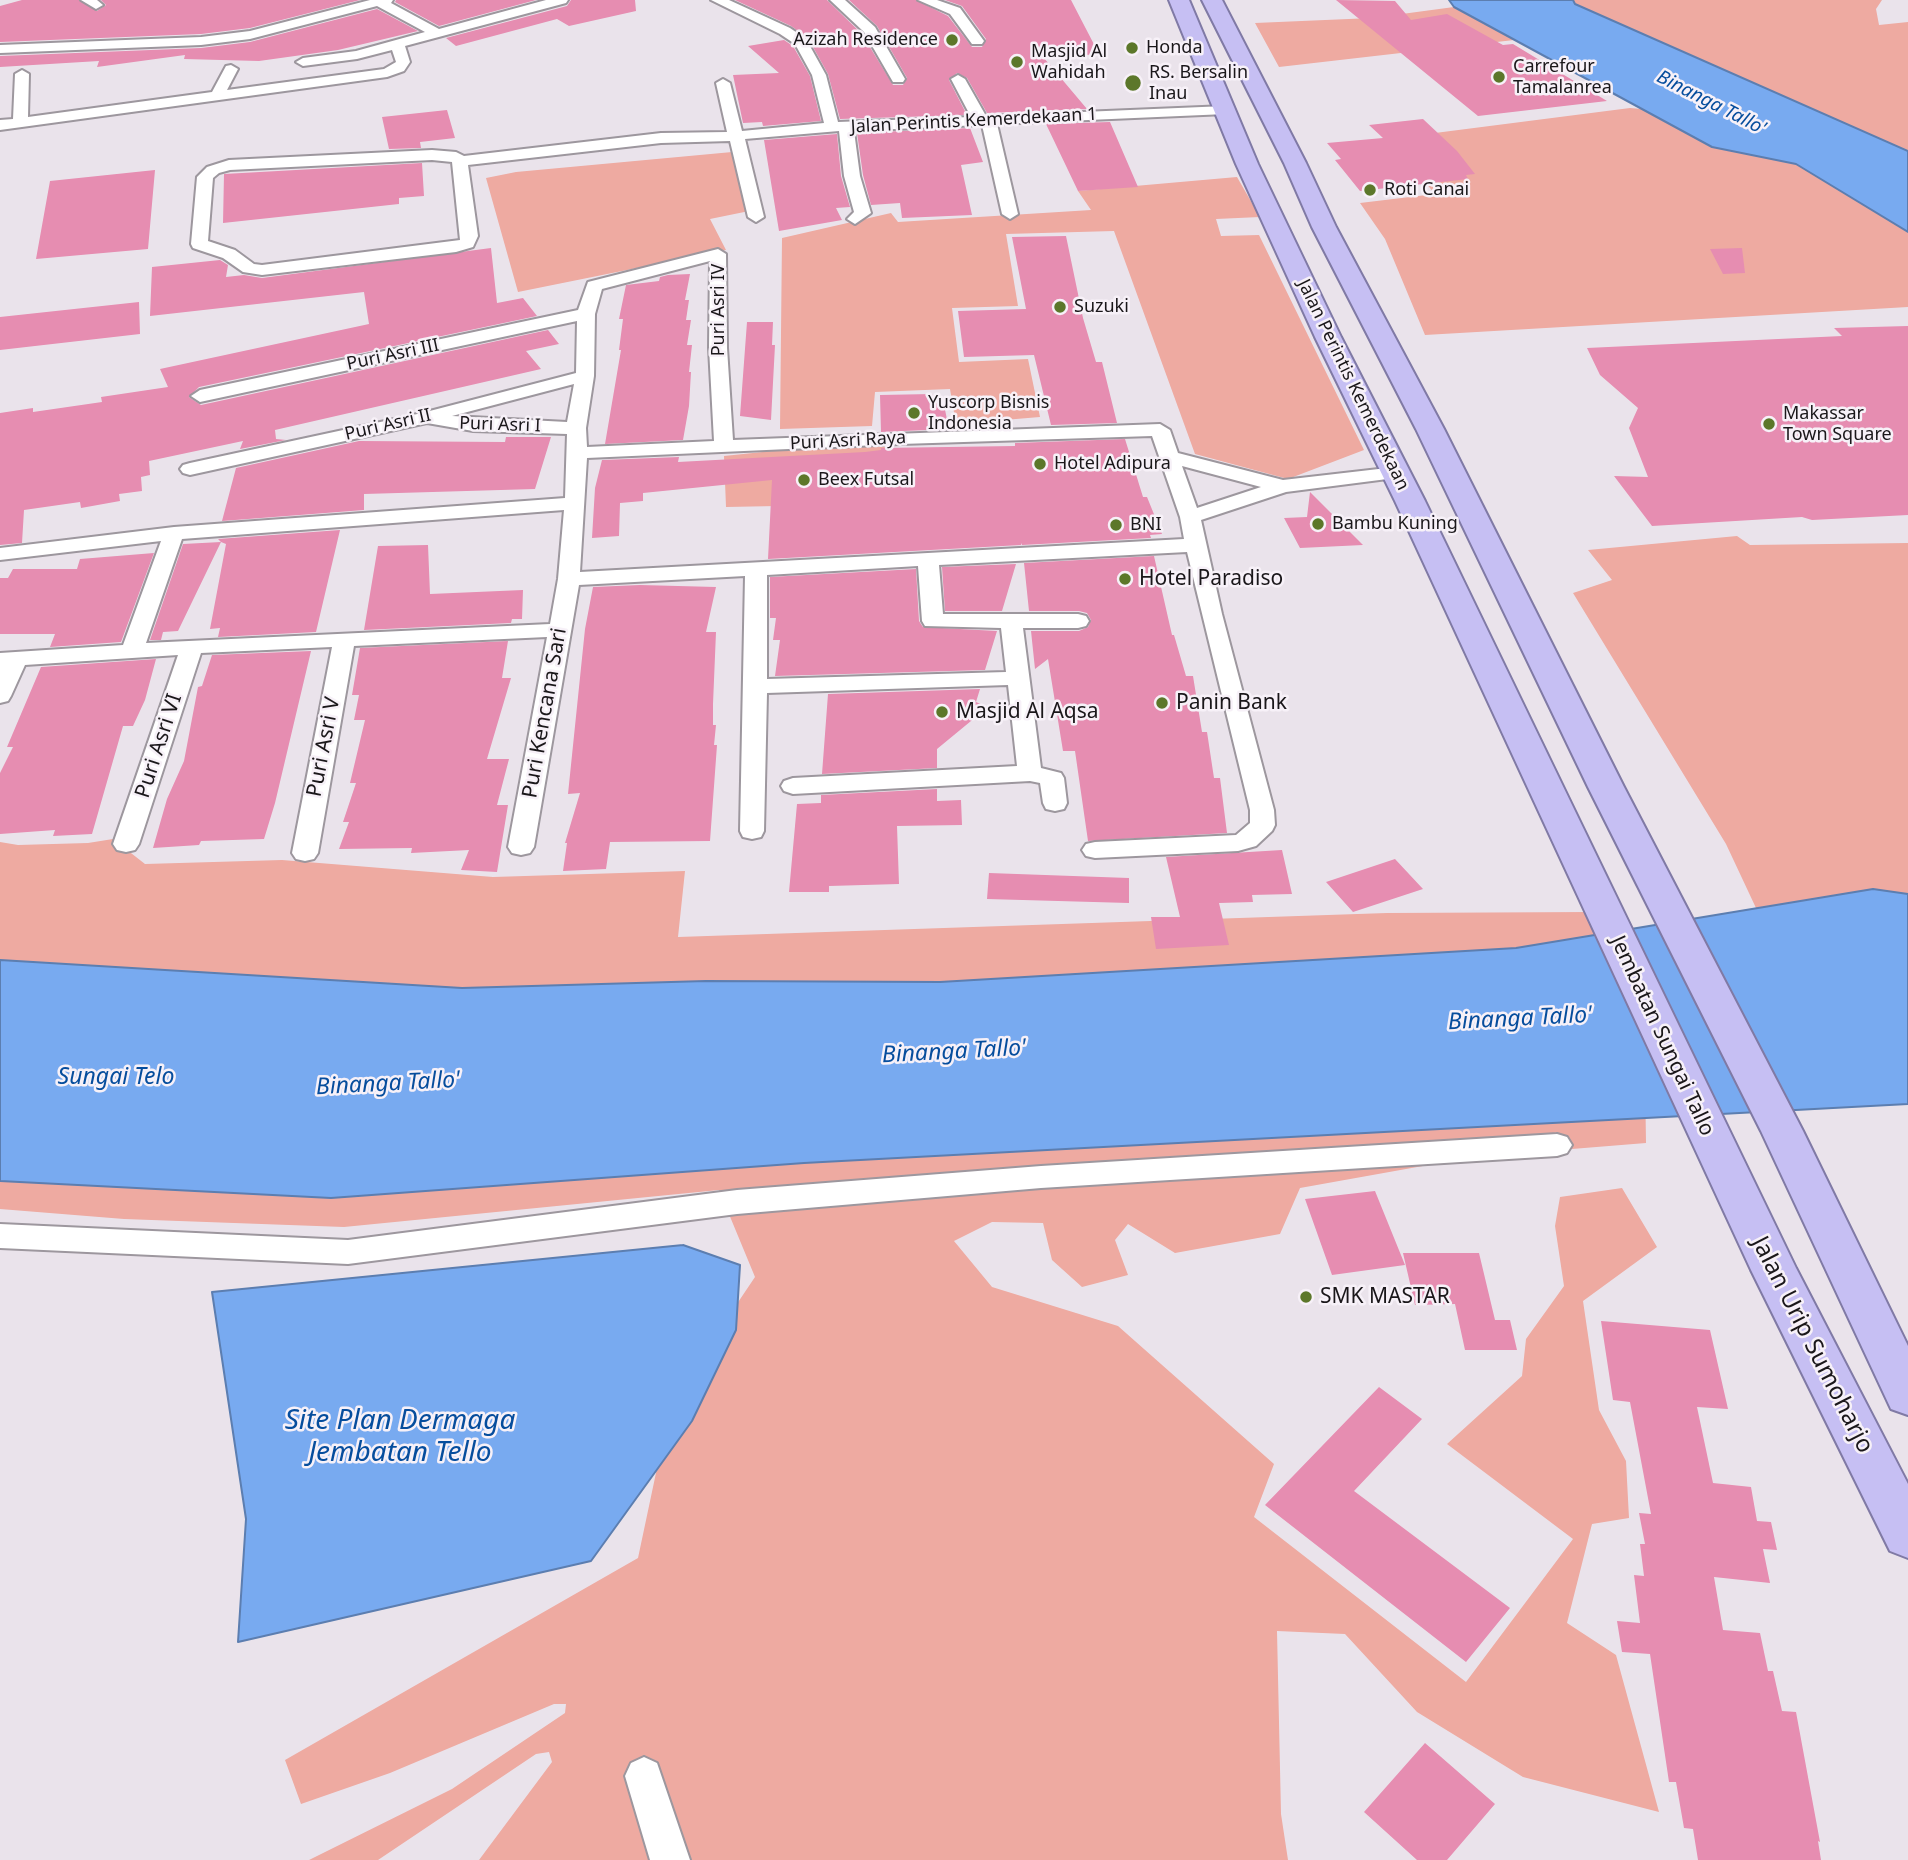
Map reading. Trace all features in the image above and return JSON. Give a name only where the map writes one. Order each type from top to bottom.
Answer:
[{"type":"highway","name":"Jalan Perintis Kemerdekaan","points":[[1179,0],[1252,176],[1606,918]]},
{"type":"highway","points":[[1212,0],[1295,163],[1324,227],[1446,461],[1600,775],[1782,1131],[1908,1395]]},
{"type":"highway","points":[[1195,41],[1231,40]]},
{"type":"highway","name":"Jembatan Sungai Tallo","points":[[1606,918],[1718,1155]]},
{"type":"highway","name":"Jalan Urip Sumoharjo","points":[[1718,1155],[1908,1535]]},
{"type":"street","points":[[303,62],[357,55],[561,0]]},
{"type":"street","points":[[718,0],[785,31],[801,42],[839,127],[863,213],[855,219]]},
{"type":"street","points":[[837,0],[870,30],[898,79]]},
{"type":"street","points":[[925,0],[954,6],[977,41]]},
{"type":"street","points":[[0,49],[228,38],[274,30],[383,1],[438,34]]},
{"type":"street","points":[[0,125],[387,73],[400,68],[403,62],[397,44]]},
{"type":"street","points":[[217,96],[232,69]]},
{"type":"street","points":[[20,122],[22,74]]},
{"type":"street","points":[[958,79],[985,121],[1010,214]]},
{"type":"street","points":[[723,83],[728,137],[756,217]]},
{"type":"street","name":"Jalan Perintis Kemerdekaan 1","points":[[462,167],[693,149],[728,137],[839,127],[1226,110]]},
{"type":"street","name":"Jalan Perintis Kemerdekaan 1","points":[[432,155],[456,157],[462,167],[470,238],[456,247],[262,270],[249,268],[238,258],[199,244],[205,177],[222,167],[432,155]]},
{"type":"street","name":"Puri Asri IV","points":[[586,314],[591,289],[598,284],[718,254],[718,348],[724,448]]},
{"type":"street","name":"Puri Kencana Sari","points":[[522,847],[569,579],[578,453],[576,428],[585,376],[586,314]]},
{"type":"street","name":"Puri Asri III","points":[[200,396],[586,314]]},
{"type":"street","name":"Puri Asri II","points":[[190,469],[424,418],[585,376]]},
{"type":"street","name":"Puri Asri I","points":[[424,418],[473,425],[576,428]]},
{"type":"street","name":"Puri Asri Raya","points":[[578,453],[901,438],[1160,430],[1170,457]]},
{"type":"street","points":[[1170,457],[1283,486]]},
{"type":"street","points":[[1095,850],[1238,842],[1247,840],[1263,825],[1262,810],[1211,614],[1190,517],[1170,457]]},
{"type":"street","points":[[1190,517],[1283,486],[1396,473]]},
{"type":"street","points":[[0,554],[174,533],[574,503]]},
{"type":"street","points":[[132,651],[174,533]]},
{"type":"street","points":[[569,579],[1197,545]]},
{"type":"street","points":[[928,559],[933,621],[1078,621]]},
{"type":"street","points":[[752,831],[756,568]]},
{"type":"street","points":[[1011,620],[1030,773]]},
{"type":"street","points":[[0,696],[8,660],[192,647],[559,630]]},
{"type":"street","name":"Puri Asri V","points":[[305,853],[344,640]]},
{"type":"street","name":"Puri Asri VI","points":[[126,844],[192,647]]},
{"type":"street","points":[[756,686],[1018,678]]},
{"type":"street","points":[[793,786],[1030,773],[1052,778],[1055,803]]},
{"type":"street","points":[[0,1236],[348,1252],[737,1202],[1041,1177],[1557,1145]]},
{"type":"street","points":[[644,1776],[670,1860]]},
{"type":"shaded area","points":[[1573,0],[1882,0],[1876,9],[1879,25],[1908,22],[1908,151],[1575,4]]},
{"type":"shaded area","points":[[1454,7],[1514,40],[1279,67],[1255,23],[1372,18]]},
{"type":"shaded area","points":[[1630,108],[1642,109],[1712,147],[1796,164],[1908,232],[1908,307],[1425,335],[1385,239],[1360,203],[1435,194],[1404,157],[1357,143]]},
{"type":"shaded area","points":[[743,151],[759,209],[710,219],[726,250],[518,292],[486,178],[516,172]]},
{"type":"shaded area","points":[[1237,177],[1260,217],[1216,219],[1221,236],[1259,235],[1364,450],[1288,479],[1195,454],[1114,231],[1006,234],[1018,306],[952,308],[959,362],[1028,359],[1040,417],[956,424],[950,389],[875,392],[872,426],[780,429],[782,238],[891,213],[898,222],[1091,210],[1078,191]]},
{"type":"shaded area","name":"Beex Futsal","points":[[888,439],[881,504],[726,507],[724,456]]},
{"type":"shaded area","points":[[1737,536],[1750,545],[1908,543],[1908,894],[1873,889],[1756,908],[1726,844],[1573,593],[1612,580],[1588,550]]},
{"type":"shaded area","points":[[113,839],[145,864],[282,860],[493,877],[685,871],[678,937],[1387,913],[1590,912],[1600,954],[970,1012],[0,975],[0,842],[18,845],[88,843]]},
{"type":"shaded area","points":[[1645,1078],[1646,1143],[1473,1157],[1300,1188],[1280,1234],[1175,1253],[1128,1224],[1115,1240],[1128,1275],[1082,1287],[1052,1260],[1043,1223],[992,1222],[954,1241],[992,1287],[1118,1326],[1274,1464],[1254,1517],[1466,1682],[1573,1539],[1447,1444],[1522,1376],[1526,1339],[1564,1286],[1555,1226],[1560,1197],[1622,1188],[1657,1247],[1583,1301],[1599,1410],[1626,1461],[1629,1518],[1592,1524],[1567,1623],[1616,1655],[1659,1812],[1523,1777],[1417,1712],[1345,1634],[1277,1631],[1281,1814],[1288,1860],[479,1860],[552,1762],[549,1752],[536,1754],[378,1860],[309,1860],[452,1789],[565,1713],[566,1704],[554,1704],[390,1773],[301,1804],[285,1760],[638,1558],[671,1402],[755,1277],[719,1190],[344,1227],[124,1219],[0,1209],[0,1181],[331,1198],[804,1163],[1035,1122]]},
{"type":"water","name":"Binanga Tallo'","points":[[1449,0],[1573,0],[1575,4],[1908,151],[1908,232],[1796,164],[1712,147],[1454,7]]},
{"type":"water","name":"Sungai Telo","points":[[1873,889],[1908,894],[1908,1104],[804,1163],[331,1198],[0,1181],[0,960],[462,988],[706,981],[940,982],[1516,948]]},
{"type":"water","name":"Site Plan Dermaga Jembatan Tello","points":[[683,1245],[740,1265],[736,1330],[692,1421],[591,1561],[238,1642],[246,1519],[212,1292]]},
{"type":"building","points":[[22,0],[79,0],[97,11],[106,5],[101,0],[360,0],[250,28],[201,34],[0,42],[0,6]]},
{"type":"building","points":[[536,0],[439,26],[395,2]]},
{"type":"building","points":[[571,0],[635,0],[636,11],[569,26],[557,19],[456,46],[446,38],[567,6]]},
{"type":"building","points":[[735,0],[827,0],[862,34],[893,85],[903,85],[907,78],[877,26],[849,0],[916,0],[948,16],[972,47],[982,47],[986,39],[962,6],[945,0],[1071,0],[1099,54],[1044,58],[1087,109],[987,113],[967,78],[957,73],[949,80],[967,115],[840,119],[828,74],[808,38],[791,26]]},
{"type":"building","name":"Carrefour Tamalanrea","points":[[1336,0],[1395,1],[1411,20],[1447,14],[1503,45],[1513,44],[1607,101],[1478,116]]},
{"type":"building","points":[[377,9],[418,31],[338,50],[259,61],[184,59],[185,55],[97,67],[99,61],[0,67],[0,56],[201,48],[250,42]]},
{"type":"building","points":[[784,40],[793,46],[810,76],[821,121],[763,126],[762,122],[743,123],[733,75],[779,73],[748,46]]},
{"type":"building","points":[[447,110],[455,138],[420,142],[421,148],[389,149],[382,117]]},
{"type":"building","points":[[1423,119],[1457,151],[1475,174],[1466,175],[1468,179],[1360,191],[1335,160],[1341,159],[1327,143],[1383,138],[1369,125]]},
{"type":"building","points":[[1110,122],[1138,187],[1078,191],[1046,124]]},
{"type":"building","points":[[970,128],[983,162],[961,165],[972,215],[902,218],[900,203],[871,205],[863,175],[857,133]]},
{"type":"building","points":[[837,134],[841,176],[850,207],[836,208],[842,220],[779,231],[764,140]]},
{"type":"building","points":[[422,163],[424,196],[399,198],[399,204],[223,223],[224,174]]},
{"type":"building","points":[[155,170],[148,249],[36,259],[50,181]]},
{"type":"building","points":[[1066,236],[1083,318],[1096,362],[1102,362],[1117,423],[1051,425],[1034,355],[964,357],[958,311],[1026,309],[1012,237]]},
{"type":"building","points":[[491,248],[497,303],[523,298],[537,316],[199,387],[189,397],[201,405],[548,330],[559,344],[526,351],[541,369],[275,430],[276,439],[286,440],[240,449],[243,441],[149,461],[150,475],[141,477],[142,491],[119,494],[120,501],[81,508],[80,502],[24,510],[22,543],[0,545],[0,413],[33,408],[33,412],[102,402],[101,397],[168,387],[160,369],[369,324],[364,292],[150,316],[152,267],[220,260],[228,265],[226,277],[244,275],[262,278]]},
{"type":"building","points":[[1742,248],[1745,273],[1723,274],[1710,249]]},
{"type":"building","points":[[690,274],[685,300],[689,300],[686,320],[691,320],[687,345],[692,345],[691,372],[683,440],[605,444],[621,350],[623,319],[619,319],[626,285],[659,281],[660,277],[668,275]]},
{"type":"building","points":[[139,302],[140,334],[0,350],[0,317]]},
{"type":"building","points":[[747,322],[773,322],[772,345],[775,345],[771,420],[740,416]]},
{"type":"building","name":"Makassar Town Square","points":[[1908,326],[1908,515],[1812,520],[1802,517],[1652,526],[1614,476],[1648,477],[1629,428],[1638,408],[1600,375],[1587,348],[1842,336],[1834,328]]},
{"type":"building","points":[[932,394],[936,402],[943,400],[949,429],[881,432],[880,395]]},
{"type":"building","points":[[506,437],[551,437],[535,489],[364,494],[364,510],[222,521],[236,468],[359,441],[505,442]]},
{"type":"building","points":[[1125,439],[1143,497],[1147,497],[1162,534],[1150,535],[1151,538],[768,559],[772,480],[643,493],[643,501],[620,503],[619,536],[592,538],[595,488],[602,460],[679,457],[678,462],[865,452],[881,448],[1015,446],[1015,443]]},
{"type":"building","points":[[1310,492],[1363,545],[1300,548],[1284,518],[1307,517]]},
{"type":"building","points":[[340,530],[316,632],[218,637],[220,628],[210,629],[226,544],[218,539]]},
{"type":"building","points":[[221,542],[178,631],[163,632],[161,640],[150,640],[183,544]]},
{"type":"building","points":[[428,545],[430,594],[523,590],[522,619],[512,619],[511,623],[364,630],[378,546]]},
{"type":"building","points":[[154,553],[121,642],[50,647],[55,634],[0,634],[0,578],[8,578],[13,569],[77,569],[80,559]]},
{"type":"building","points":[[1154,556],[1172,635],[1186,676],[1193,676],[1202,732],[1207,732],[1214,778],[1220,778],[1227,833],[1088,841],[1075,751],[1063,751],[1048,659],[1035,669],[1031,631],[1079,631],[1088,627],[1091,620],[1087,613],[1079,611],[1029,611],[1024,563]]},
{"type":"building","points":[[1016,564],[1002,611],[945,611],[942,567]]},
{"type":"building","points":[[916,569],[919,621],[923,627],[997,631],[985,670],[775,676],[780,640],[773,640],[776,618],[770,618],[770,577]]},
{"type":"building","points":[[593,587],[716,587],[706,632],[716,632],[713,725],[716,725],[714,745],[717,745],[710,841],[610,842],[606,869],[563,871],[565,843],[580,793],[568,794],[585,629]]},
{"type":"building","points":[[508,641],[502,678],[511,678],[487,759],[509,759],[497,805],[508,805],[497,872],[461,870],[469,850],[411,853],[412,848],[339,849],[349,822],[343,822],[356,783],[350,783],[365,720],[354,720],[359,695],[352,695],[360,648]]},
{"type":"building","points":[[311,651],[264,839],[201,841],[199,845],[153,848],[167,799],[184,761],[198,687],[202,686],[212,655]]},
{"type":"building","points":[[156,659],[145,700],[133,726],[123,726],[92,834],[53,836],[55,830],[0,834],[0,773],[13,747],[7,747],[41,667]]},
{"type":"building","points":[[980,689],[976,702],[988,707],[937,749],[937,768],[822,774],[828,694]]},
{"type":"building","points":[[937,789],[937,801],[961,800],[962,825],[897,826],[899,884],[829,886],[829,892],[789,892],[797,804],[821,803],[821,795]]},
{"type":"building","points":[[1282,850],[1292,894],[1252,895],[1253,902],[1219,903],[1229,945],[1156,949],[1151,917],[1180,917],[1166,857]]},
{"type":"building","points":[[1395,859],[1423,889],[1353,912],[1326,882]]},
{"type":"building","points":[[989,873],[1129,878],[1129,903],[987,899]]},
{"type":"building","points":[[1375,1191],[1405,1265],[1332,1275],[1305,1199]]},
{"type":"building","points":[[1403,1253],[1479,1253],[1495,1320],[1510,1320],[1517,1350],[1465,1350],[1455,1304],[1415,1305]]},
{"type":"building","points":[[1601,1321],[1710,1330],[1728,1409],[1697,1407],[1713,1483],[1751,1487],[1757,1521],[1771,1522],[1777,1550],[1763,1549],[1770,1583],[1714,1577],[1723,1630],[1760,1633],[1768,1671],[1773,1671],[1782,1711],[1796,1712],[1821,1860],[1698,1860],[1693,1829],[1684,1828],[1676,1782],[1669,1782],[1650,1654],[1622,1652],[1617,1621],[1640,1623],[1634,1575],[1644,1576],[1640,1544],[1645,1544],[1639,1513],[1651,1514],[1630,1402],[1613,1400]]},
{"type":"building","points":[[1379,1387],[1422,1419],[1354,1491],[1510,1608],[1466,1662],[1265,1505]]},
{"type":"building","points":[[1425,1743],[1495,1804],[1447,1860],[1417,1860],[1364,1812]]},
{"type":"place","name":"Azizah Residence","points":[[952,40]]},
{"type":"place","name":"Honda","points":[[1132,48]]},
{"type":"place","name":"Masjid Al Wahidah","points":[[1017,62]]},
{"type":"place","name":"Carrefour Tamalanrea","points":[[1499,77]]},
{"type":"place","name":"RS. Bersalin Inau","points":[[1133,83]]},
{"type":"place","name":"Roti Canai","points":[[1370,190]]},
{"type":"place","name":"Suzuki","points":[[1060,307]]},
{"type":"place","name":"Yuscorp Bisnis Indonesia","points":[[914,413]]},
{"type":"place","name":"Makassar Town Square","points":[[1769,424]]},
{"type":"place","name":"Hotel Adipura","points":[[1040,464]]},
{"type":"place","name":"Beex Futsal","points":[[804,480]]},
{"type":"place","name":"Bambu Kuning","points":[[1318,524]]},
{"type":"place","name":"BNI","points":[[1116,525]]},
{"type":"place","name":"Hotel Paradiso","points":[[1125,579]]},
{"type":"place","name":"Panin Bank","points":[[1162,703]]},
{"type":"place","name":"Masjid Al Aqsa","points":[[942,712]]},
{"type":"place","name":"SMK MASTAR","points":[[1306,1297]]}]
